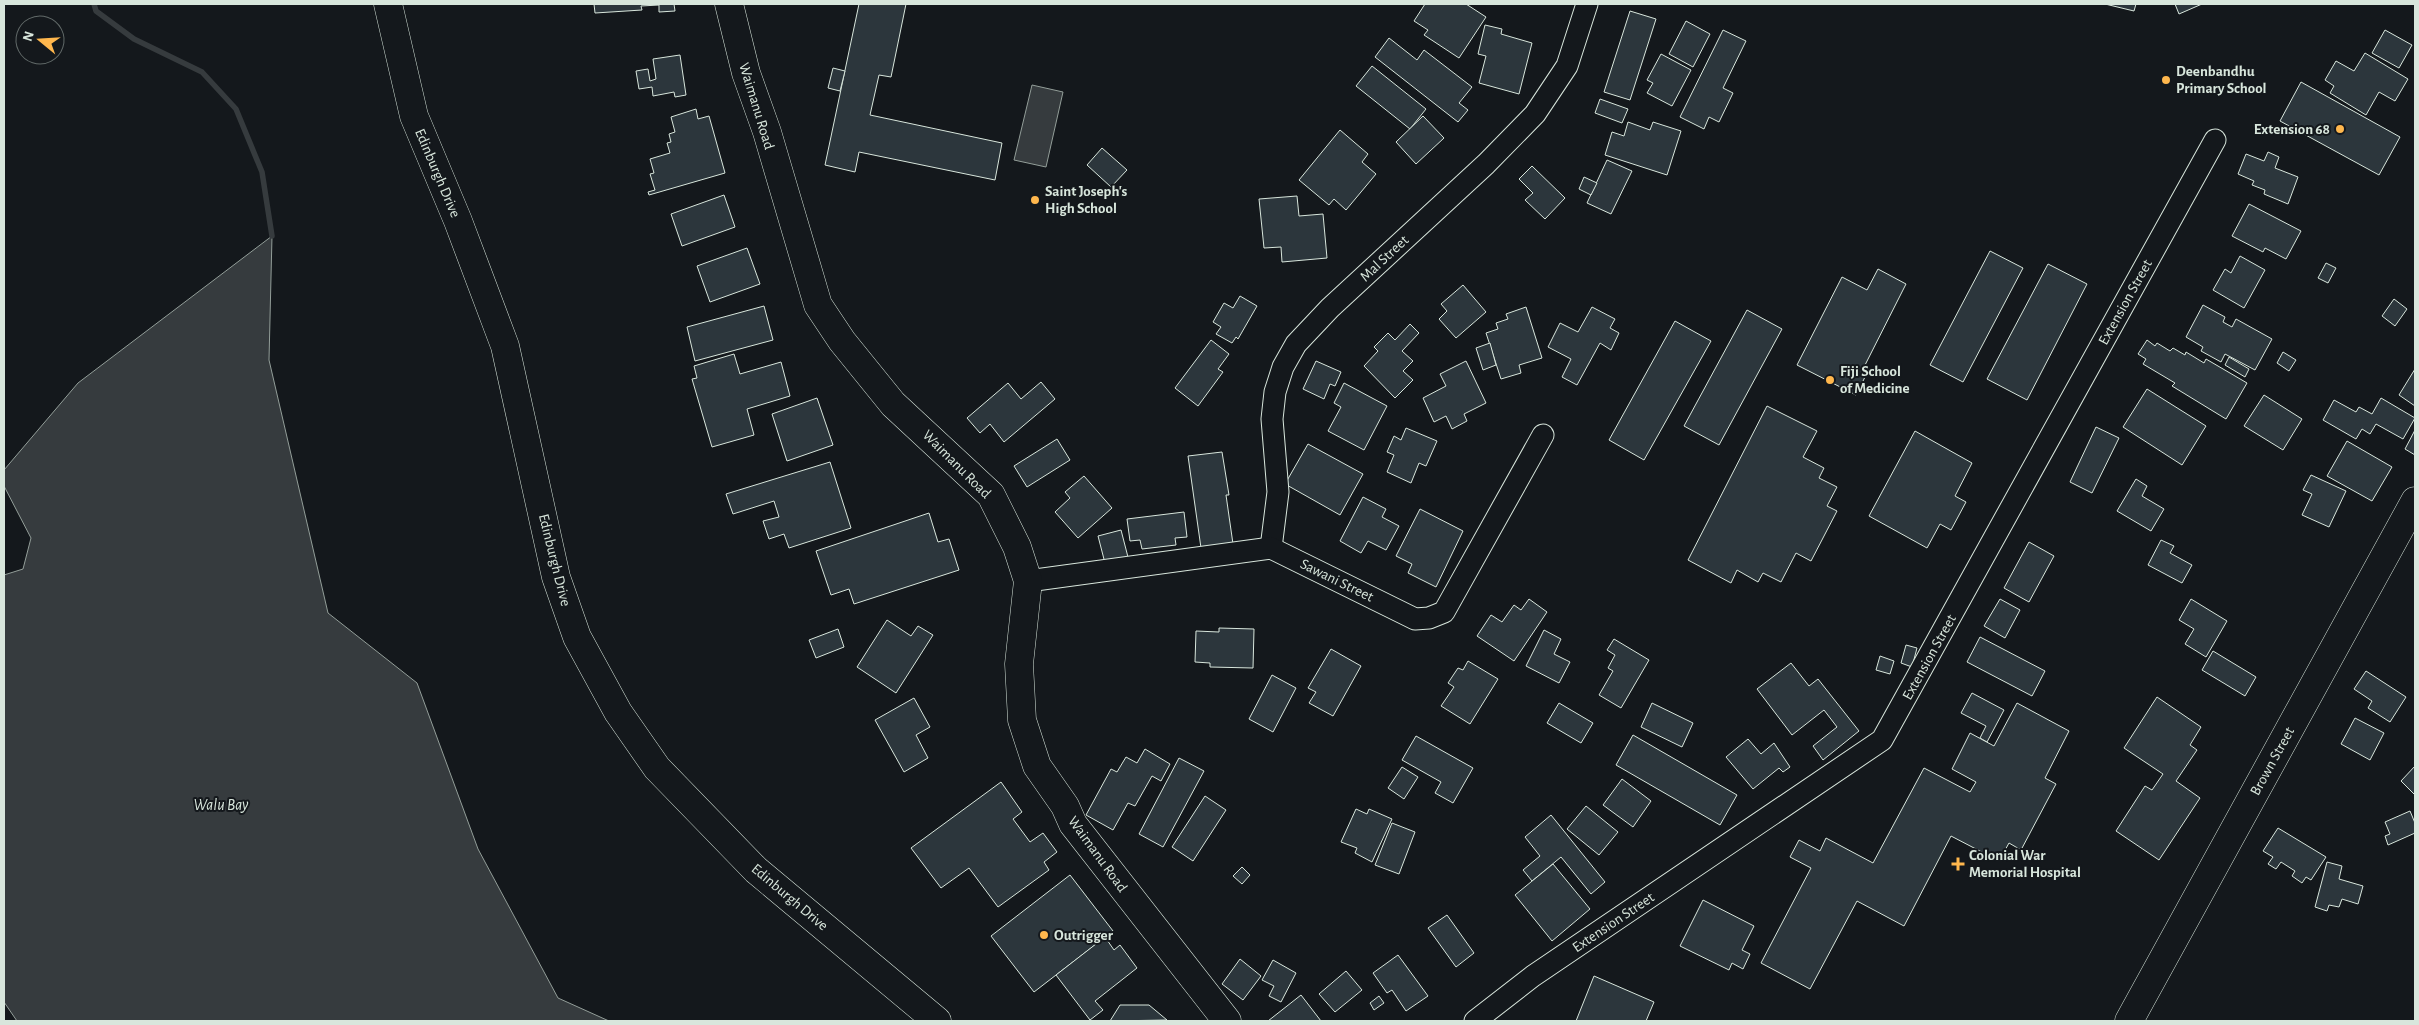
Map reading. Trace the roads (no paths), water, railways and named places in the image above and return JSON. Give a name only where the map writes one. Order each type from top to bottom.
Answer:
[{"type":"main road","name":"Edinburgh Drive","points":[[388,4],[414,116],[458,221],[505,346],[556,577],[576,636],[624,720],[657,768],[756,870],[937,1021]]},
{"type":"main road","name":"Waimanu Road","points":[[729,4],[746,73],[818,305],[842,341],[893,404],[991,495],[1017,547],[1028,581],[1019,664],[1022,720],[1037,766],[1065,806],[1073,824],[1227,1021]]},
{"type":"main road","name":"Brown Street","points":[[2129,1021],[2415,501]]},
{"type":"street","name":"Mal Street","points":[[1271,548],[1278,492],[1272,419],[1274,401],[1284,367],[1296,344],[1330,308],[1486,164],[1535,114],[1567,66],[1587,4]]},
{"type":"street","name":"Extension Street","points":[[1475,1021],[1533,976],[1882,740],[2215,140]]},
{"type":"street","name":"Sawani Street","points":[[1271,548],[1415,619],[1429,618],[1444,612],[1543,435]]},
{"type":"street","points":[[1028,581],[1271,548]]},
{"type":"water","points":[[1032,85],[1063,92],[1046,167],[1014,160]]},
{"type":"water","name":"Walu Bay","points":[[272,236],[269,360],[328,613],[417,683],[478,849],[558,998],[609,1021],[17,1021],[4,1002],[4,575],[23,569],[31,538],[4,486],[4,470],[78,383]]},
{"type":"waterway","points":[[94,4],[96,11],[134,39],[202,72],[236,109],[262,172],[272,236]]},
{"type":"place","name":"Deenbandhu Primary School","points":[[2166,80]]},
{"type":"place","name":"Extension 68","points":[[2340,129]]},
{"type":"place","name":"Saint Joseph's High School","points":[[1035,200]]},
{"type":"place","name":"Fiji School of Medicine","points":[[1830,380]]},
{"type":"place","name":"Colonial War Memorial Hospital","points":[[1958,864]]},
{"type":"place","name":"Outrigger","points":[[1044,935]]}]
